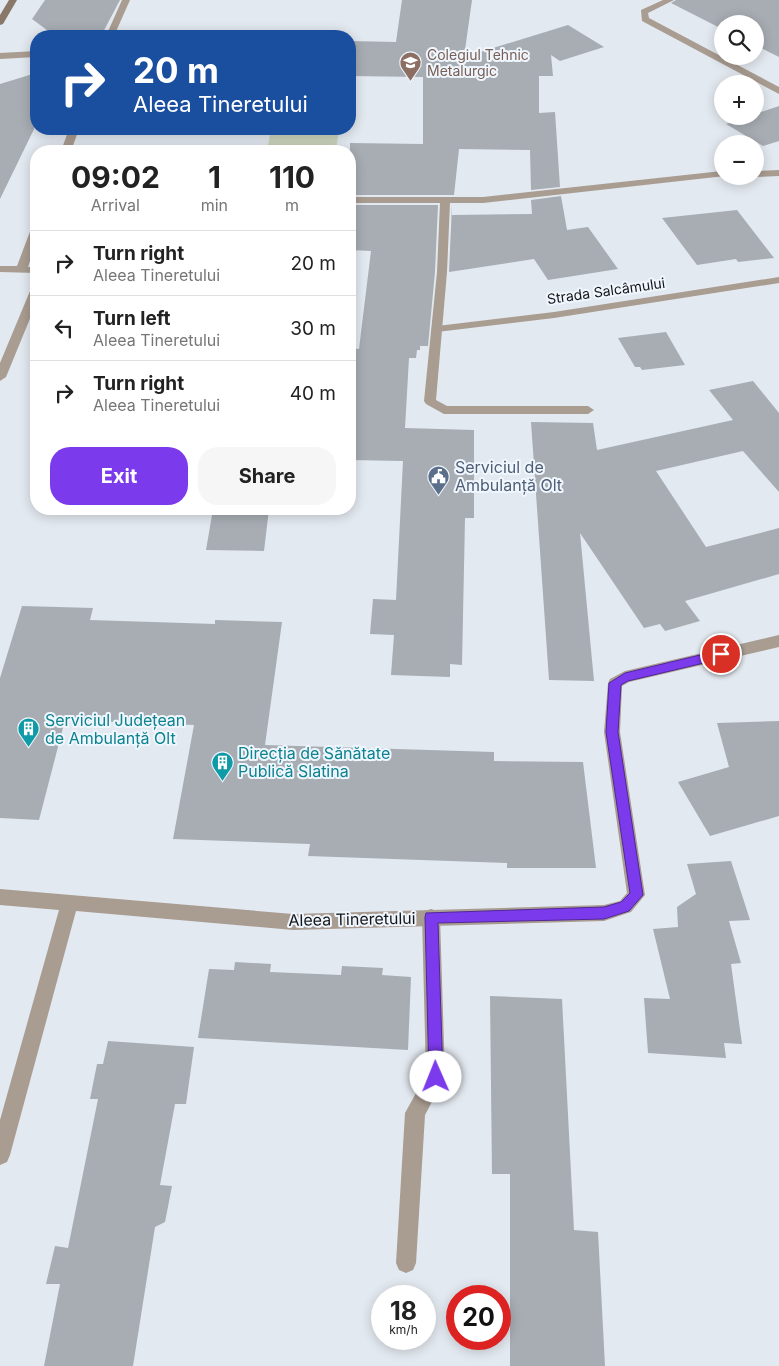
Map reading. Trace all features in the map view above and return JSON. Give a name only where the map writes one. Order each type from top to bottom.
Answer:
[{"type":"main road","points":[[0,22],[14,0]]},
{"type":"street","points":[[113,30],[126,0]]},
{"type":"street","points":[[670,0],[644,12],[645,19],[779,92]]},
{"type":"street","points":[[0,56],[30,54]]},
{"type":"street","points":[[764,174],[779,174]]},
{"type":"street","points":[[356,200],[483,200],[624,182],[714,175]]},
{"type":"street","points":[[445,199],[430,401],[444,410],[588,410]]},
{"type":"street","points":[[21,270],[30,245]]},
{"type":"street","points":[[0,269],[30,270]]},
{"type":"street","name":"Strada Salcâmului","points":[[436,329],[554,314],[779,280]]},
{"type":"street","points":[[0,378],[30,306]]},
{"type":"street","name":"Aleea Tineretului","points":[[0,898],[293,922],[604,913],[625,907],[636,895],[612,732],[615,683],[625,677],[779,641]]},
{"type":"street","points":[[0,1155],[69,905]]},
{"type":"street","points":[[406,1262],[415,1113],[436,1077],[431,917]]},
{"type":"green space","points":[[270,135],[338,135],[337,145],[268,145]]},
{"type":"building","points":[[45,0],[120,0],[104,30],[47,30],[32,19]]},
{"type":"building","points":[[402,0],[472,0],[464,57],[568,25],[604,47],[560,61],[551,55],[553,76],[539,76],[539,113],[555,112],[560,187],[531,190],[530,150],[459,149],[454,195],[356,195],[356,145],[350,145],[350,143],[423,144],[423,77],[356,76],[356,41],[396,42]]},
{"type":"building","points":[[676,0],[779,0],[779,57],[764,50],[764,15],[714,15],[714,25],[671,3]]},
{"type":"building","points":[[30,75],[31,135],[0,199],[0,84]]},
{"type":"building","points":[[779,106],[779,141],[764,146],[764,135],[744,135],[728,125],[764,125],[764,111]]},
{"type":"building","points":[[561,196],[567,230],[588,227],[618,269],[548,280],[534,259],[449,272],[452,205],[452,215],[532,214],[531,200]]},
{"type":"building","points":[[356,205],[438,205],[435,272],[428,346],[420,346],[420,350],[417,350],[416,358],[409,358],[405,428],[474,430],[474,518],[465,518],[462,665],[450,664],[450,677],[391,675],[394,635],[370,634],[373,599],[396,600],[403,461],[356,460],[356,349],[359,349],[371,251],[356,250]]},
{"type":"building","points":[[737,210],[774,258],[738,262],[736,259],[697,265],[662,218]]},
{"type":"building","points":[[666,332],[685,365],[642,370],[640,367],[635,367],[618,338]]},
{"type":"building","points":[[753,381],[779,413],[779,492],[743,451],[656,471],[706,547],[779,528],[779,574],[685,601],[700,621],[665,631],[660,624],[644,628],[580,533],[594,681],[549,680],[531,422],[593,423],[597,450],[733,420],[709,390]]},
{"type":"building","points":[[212,515],[268,515],[264,551],[206,550]]},
{"type":"building","points":[[22,606],[93,608],[90,620],[215,624],[215,620],[282,622],[265,745],[494,752],[494,761],[583,762],[596,868],[507,868],[507,863],[308,856],[310,844],[173,839],[194,725],[65,720],[39,820],[0,818],[0,678]]},
{"type":"building","points":[[779,721],[779,816],[710,836],[678,782],[729,767],[717,723]]},
{"type":"building","points":[[731,861],[750,920],[729,921],[741,963],[731,964],[742,1044],[724,1043],[726,1058],[648,1053],[644,998],[670,999],[653,929],[678,927],[677,907],[696,894],[687,864]]},
{"type":"building","points":[[235,962],[271,964],[270,972],[341,975],[342,966],[383,968],[382,975],[411,977],[408,1050],[198,1038],[209,969],[234,970]]},
{"type":"building","points":[[490,996],[562,999],[574,1230],[598,1232],[605,1366],[510,1366],[510,1174],[492,1174]]},
{"type":"building","points":[[108,1041],[194,1047],[186,1104],[175,1104],[160,1185],[172,1186],[165,1222],[155,1227],[133,1366],[44,1366],[60,1284],[46,1284],[55,1246],[68,1248],[98,1099],[90,1099],[97,1064],[103,1064]]},
{"type":"place","name":"Colegiul Tehnic Metalurgic","points":[[411,82]]},
{"type":"place","name":"Serviciul de Ambulanță Olt","points":[[439,495]]},
{"type":"place","name":"Serviciul Județean de Ambulanță Olt","points":[[29,748]]},
{"type":"place","name":"Direcția de Sănătate Publică Slatina","points":[[222,781]]},
{"type":"route","points":[[436,1077],[431,917],[604,913],[625,907],[636,895],[612,732],[615,683],[625,677],[721,654]]}]
